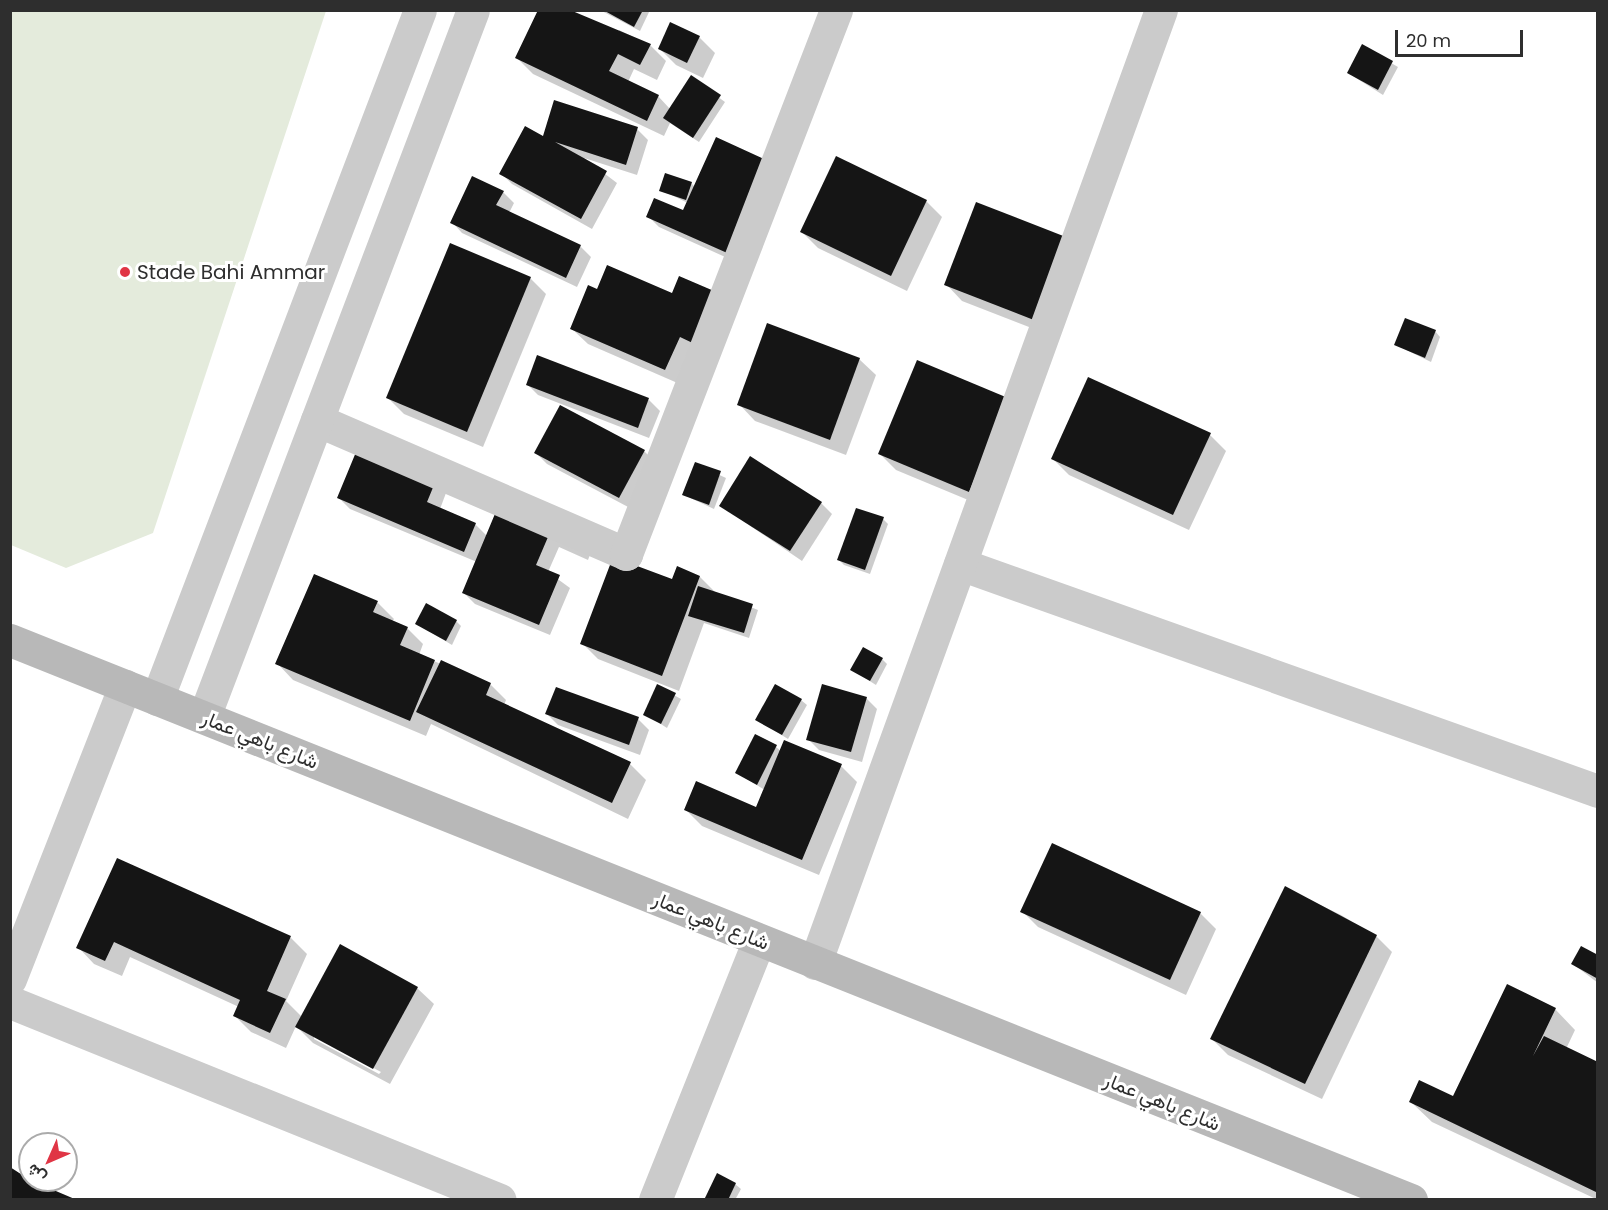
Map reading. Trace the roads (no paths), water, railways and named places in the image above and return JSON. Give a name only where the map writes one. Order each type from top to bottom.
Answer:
[{"type":"main road","name":"شارع باهي عمار","points":[[10,640],[759,940],[1366,1192],[1412,1200]]},
{"type":"street","points":[[157,699],[420,10]]},
{"type":"street","points":[[204,717],[473,10]]},
{"type":"street","points":[[317,420],[626,554],[836,10]]},
{"type":"street","points":[[815,963],[1161,10]]},
{"type":"street","points":[[960,564],[1598,791]]},
{"type":"street","points":[[10,979],[125,686]]},
{"type":"street","points":[[655,1200],[759,940]]},
{"type":"street","points":[[10,1002],[500,1200]]},
{"type":"place","name":"Stade Bahi Ammar","points":[[125,272]]}]
